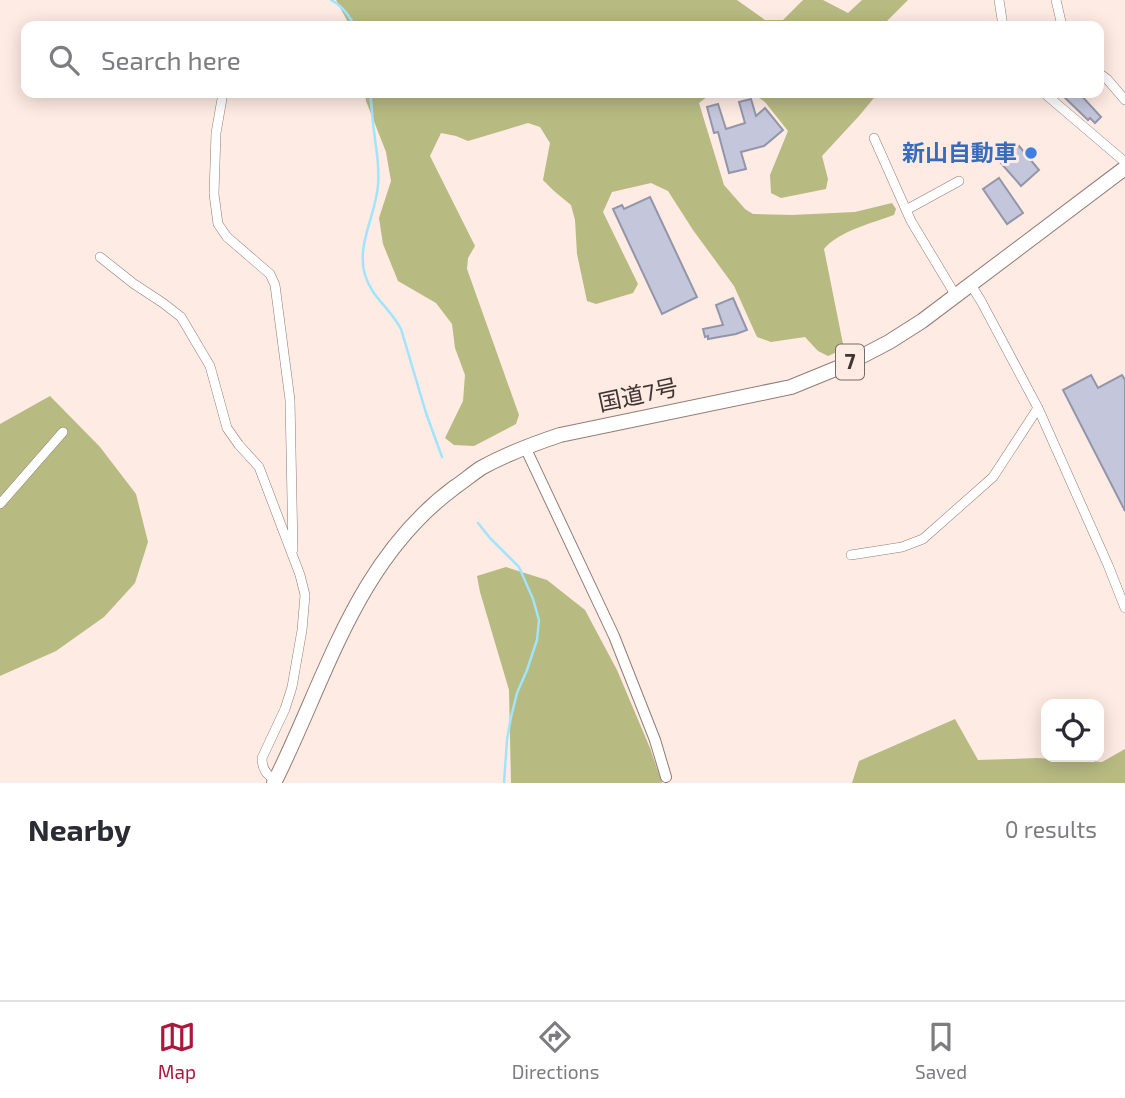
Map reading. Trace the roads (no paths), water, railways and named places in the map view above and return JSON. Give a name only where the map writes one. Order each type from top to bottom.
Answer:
[{"type":"highway","name":"国道7号","points":[[275,782],[347,621],[367,584],[386,556],[416,521],[481,469],[525,447],[559,435],[791,387],[845,365],[890,342],[956,296],[1125,168]]},
{"type":"street","points":[[999,0],[1002,21]]},
{"type":"street","points":[[1056,0],[1061,21]]},
{"type":"street","points":[[1104,77],[1125,100]]},
{"type":"street","points":[[222,98],[216,133],[214,194],[218,224],[227,237],[270,274],[275,285],[290,400],[293,558]]},
{"type":"street","points":[[1050,98],[1125,162]]},
{"type":"street","points":[[874,138],[911,221],[956,296]]},
{"type":"street","points":[[906,210],[959,181]]},
{"type":"street","points":[[100,257],[181,317],[211,366],[227,428],[259,467],[293,558],[305,595],[292,687],[285,709],[262,758],[262,767],[275,782]]},
{"type":"street","points":[[971,285],[1038,408],[1125,608]]},
{"type":"street","points":[[851,555],[902,547],[923,539],[993,477],[1038,408]]},
{"type":"street","points":[[0,503],[63,432]]},
{"type":"street","points":[[525,447],[614,636],[655,740],[666,777]]},
{"type":"waterway","points":[[331,0],[342,8],[351,21]]},
{"type":"waterway","points":[[371,98],[378,178],[363,252],[365,275],[372,290],[401,329],[442,457]]},
{"type":"waterway","points":[[478,523],[519,567],[539,620],[537,640],[511,717],[504,783]]},
{"type":"place","name":"新山自動車","points":[[1031,153]]}]
